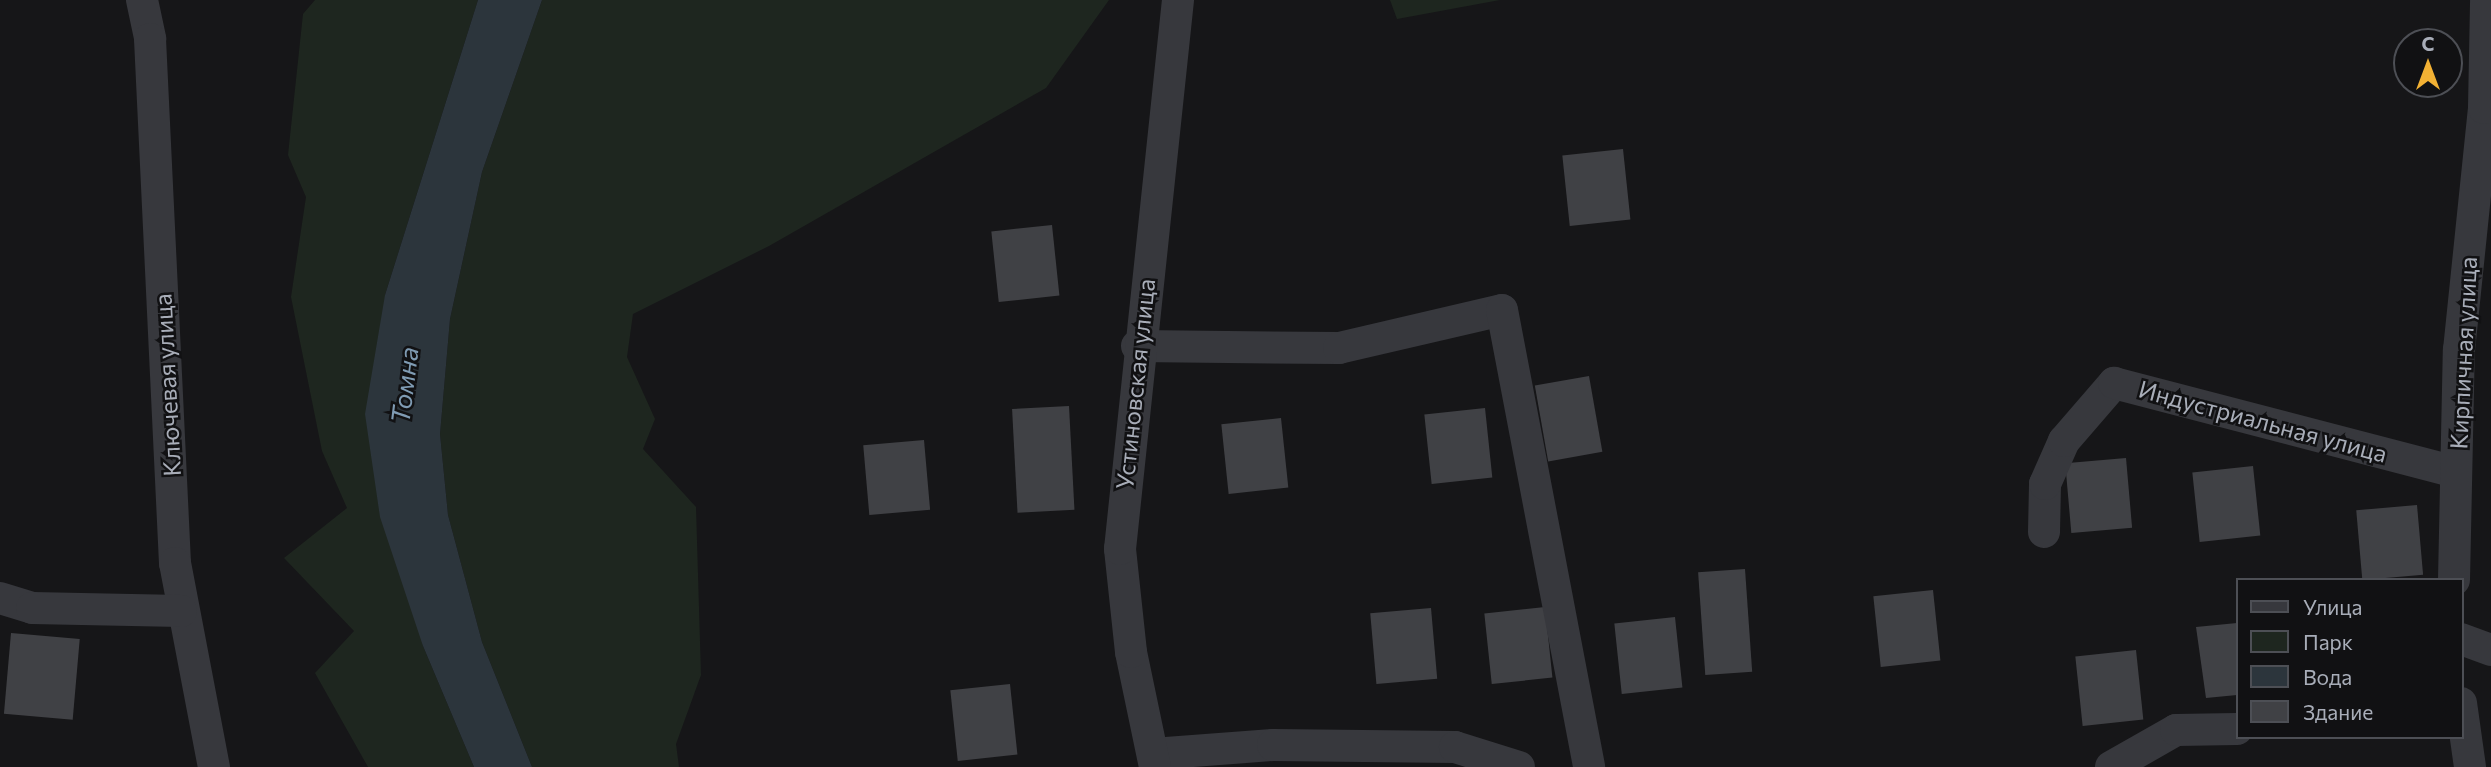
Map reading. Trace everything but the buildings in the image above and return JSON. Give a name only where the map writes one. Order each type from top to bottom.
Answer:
[{"type":"street","name":"Ключевая улица","points":[[142,0],[150,38],[181,611],[214,767]]},
{"type":"street","name":"Устиновская улица","points":[[1154,761],[1130,652],[1120,549],[1137,346],[1178,0]]},
{"type":"street","name":"Кирпичная улица","points":[[2455,578],[2459,350],[2484,108],[2486,0]]},
{"type":"street","points":[[1137,346],[1339,348],[1502,310],[1590,767]]},
{"type":"street","name":"Индустриальная улица","points":[[2044,532],[2045,484],[2064,441],[2114,383],[2456,472]]},
{"type":"street","points":[[0,598],[32,608],[181,611]]},
{"type":"street","points":[[2463,640],[2491,650]]},
{"type":"street","points":[[2463,725],[2470,767]]},
{"type":"street","points":[[2111,767],[2176,730],[2236,729]]},
{"type":"street","points":[[1154,761],[1273,745],[1455,747],[1519,767]]},
{"type":"green space","points":[[315,0],[478,0],[385,295],[423,646],[474,767],[368,767],[315,673],[354,631],[284,558],[347,508],[322,451],[291,297],[306,197],[288,155],[303,14]]},
{"type":"green space","points":[[542,0],[1109,0],[1046,88],[769,246],[633,314],[627,357],[655,419],[643,449],[696,507],[701,675],[676,744],[679,767],[532,767],[482,642],[448,515],[440,434],[450,319],[482,172]]},
{"type":"green space","points":[[1390,0],[1500,0],[1397,19]]},
{"type":"water","name":"Томна","points":[[478,0],[542,0],[482,172],[450,319],[440,434],[448,515],[482,642],[532,767],[474,767],[423,646],[380,517],[365,414],[385,295]]}]
